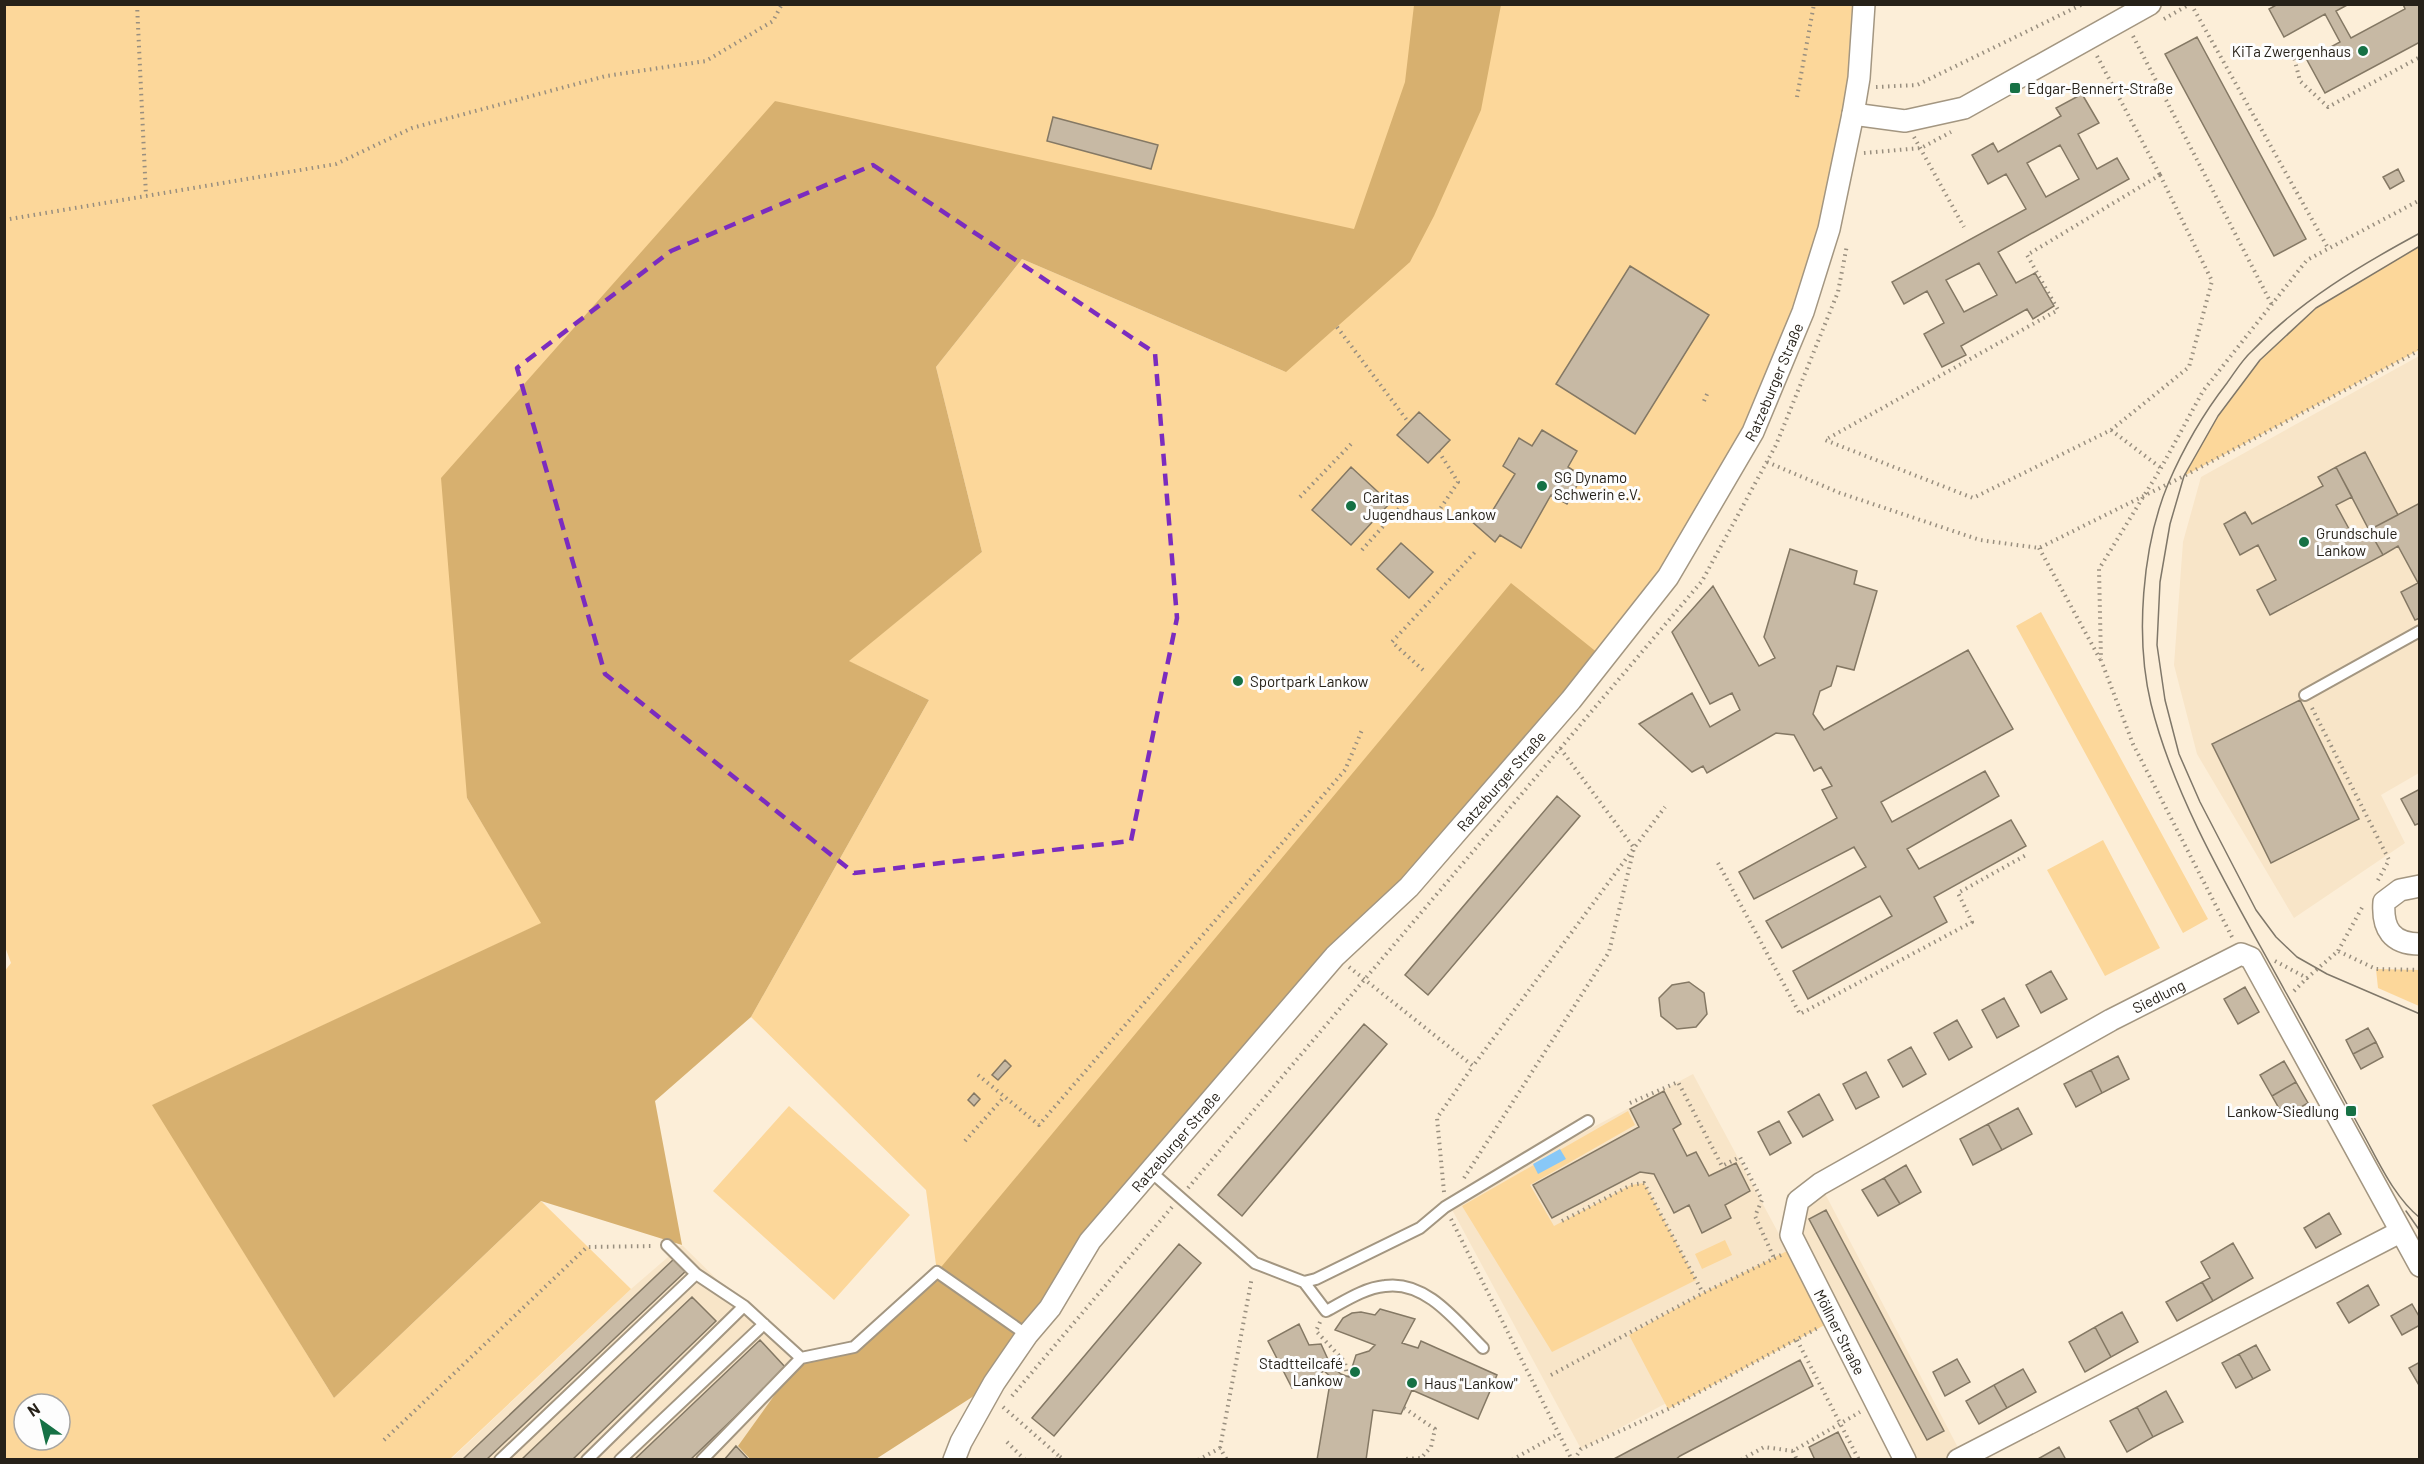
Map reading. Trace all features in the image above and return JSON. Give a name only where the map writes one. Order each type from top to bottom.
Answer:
[{"type":"street","name":"Ratzeburger Straße","points":[[954,1460],[961,1442],[994,1383],[1027,1335],[1050,1308],[1090,1241],[1335,956],[1409,887],[1571,700],[1668,577],[1753,432],[1803,312],[1829,229],[1853,114],[1864,4]]},
{"type":"street","points":[[1853,114],[1905,121],[1964,108],[2147,5]]},
{"type":"street","points":[[2420,886],[2400,890],[2384,902],[2383,917],[2390,933],[2403,944],[2420,944]]},
{"type":"street","points":[[2241,954],[2251,958],[2420,1266]]},
{"type":"street","name":"Siedlung","points":[[1798,1201],[1820,1184],[2101,1026],[2241,954]]},
{"type":"street","name":"Möllner Straße","points":[[1798,1201],[1791,1234],[1905,1460]]},
{"type":"street","points":[[1958,1460],[2400,1232]]},
{"type":"lane","points":[[2305,695],[2420,631]]},
{"type":"lane","points":[[1150,1171],[1255,1263],[1304,1282],[1316,1280],[1420,1228],[1445,1207],[1588,1121]]},
{"type":"lane","points":[[667,1245],[696,1274],[744,1306],[801,1358]]},
{"type":"lane","points":[[702,1460],[801,1358],[854,1347],[937,1272],[1027,1335]]},
{"type":"lane","points":[[500,1460],[696,1274]]},
{"type":"lane","points":[[1304,1282],[1326,1311],[1359,1293],[1386,1286],[1410,1286],[1444,1308],[1483,1348]]},
{"type":"lane","points":[[587,1460],[744,1306]]},
{"type":"lane","points":[[620,1460],[764,1324]]},
{"type":"path","points":[[138,4],[146,196]]},
{"type":"path","points":[[4,220],[336,164],[412,129],[606,76],[706,61],[773,21],[782,4]]},
{"type":"path","points":[[1797,97],[1814,4]]},
{"type":"path","points":[[1875,87],[1917,85],[2083,4]]},
{"type":"path","points":[[2191,4],[2328,248]]},
{"type":"path","points":[[2133,36],[2272,305]]},
{"type":"path","points":[[2088,39],[2160,175],[2212,281],[2189,367],[2111,430],[1973,498],[1825,440],[2058,310],[2027,255],[2160,175]]},
{"type":"path","points":[[2293,53],[2301,81],[2328,107],[2420,57]]},
{"type":"path","points":[[1905,121],[1964,226]]},
{"type":"path","points":[[2101,660],[2099,569],[2161,468],[2203,390],[2307,260],[2420,200]]},
{"type":"path","points":[[1337,327],[1409,423]]},
{"type":"path","points":[[1767,462],[1840,493],[1980,540],[2039,548],[2176,480],[2420,350]]},
{"type":"path","points":[[1704,401],[1708,392]]},
{"type":"path","points":[[2111,430],[2161,468]]},
{"type":"path","points":[[1300,497],[1352,443]]},
{"type":"path","points":[[1434,518],[1458,482],[1439,452]]},
{"type":"path","points":[[1362,550],[1410,496]]},
{"type":"path","points":[[2039,548],[2101,660],[2133,744],[2241,954]]},
{"type":"path","points":[[1423,670],[1392,642],[1474,552]]},
{"type":"path","points":[[2305,695],[2389,860],[2372,890]]},
{"type":"path","points":[[978,1075],[1039,1125],[1345,770],[1362,730]]},
{"type":"path","points":[[1560,748],[1634,848]]},
{"type":"path","points":[[2330,760],[2336,756]]},
{"type":"path","points":[[1665,807],[1473,1066],[1437,1119],[1445,1207],[1573,1460],[1581,1449],[1668,1409],[1834,1320]]},
{"type":"path","points":[[1445,1207],[1609,952],[1634,848]]},
{"type":"path","points":[[1718,863],[1800,1014],[1972,922],[1958,893],[2026,855]]},
{"type":"path","points":[[2294,991],[2338,951],[2366,900]]},
{"type":"path","points":[[2338,951],[2376,969],[2420,970]]},
{"type":"path","points":[[1335,956],[1473,1066]]},
{"type":"path","points":[[2272,959],[2307,978]]},
{"type":"path","points":[[1630,1103],[1678,1082],[1722,1166],[1740,1157],[1762,1200],[1755,1216],[1774,1258]]},
{"type":"path","points":[[965,1141],[1004,1097]]},
{"type":"path","points":[[1562,1221],[1631,1185],[1644,1183],[1703,1293]]},
{"type":"path","points":[[384,1440],[587,1247],[667,1245]]},
{"type":"path","points":[[1551,1375],[1703,1293],[1797,1246]]},
{"type":"path","points":[[1227,1460],[1220,1448],[1255,1263]]},
{"type":"path","points":[[1326,1311],[1316,1331],[1345,1362],[1347,1376]]},
{"type":"path","points":[[1797,1340],[1859,1460]]},
{"type":"path","points":[[1741,1460],[1764,1447],[1793,1450],[1876,1402]]},
{"type":"path","points":[[1003,1407],[1058,1458],[1064,1460]]},
{"type":"path","points":[[1404,1408],[1435,1430],[1431,1447],[1421,1458],[1405,1459]]},
{"type":"path","points":[[1512,1460],[1558,1434]]},
{"type":"path","points":[[1006,1442],[1025,1460]]},
{"type":"path","points":[[1198,1460],[1220,1448]]},
{"type":"path","points":[[1793,1450],[1797,1460]]},
{"type":"highlighted area","points":[[873,165],[1155,353],[1177,618],[1131,841],[854,873],[605,674],[517,368],[671,251]]},
{"type":"shaded area","points":[[5,5],[1864,5],[1829,229],[1753,432],[1624,635],[937,1272],[926,1190],[751,1017],[929,700],[848,661],[982,552],[936,367],[1022,259],[1286,372],[775,101],[467,798],[542,923],[153,1105],[334,1398],[541,1201],[631,1289],[450,1459],[5,1460],[4,972],[11,963],[4,944]]},
{"type":"shaded area","points":[[1414,5],[1501,5],[1481,110],[1434,216],[1410,262],[1286,372],[1022,259],[936,367],[982,552],[849,661],[929,700],[751,1017],[655,1101],[682,1245],[541,1201],[334,1398],[152,1105],[541,923],[467,798],[441,478],[775,101],[1354,229],[1405,82]]},
{"type":"shaded area","points":[[2419,246],[2419,350],[2184,476],[2218,416],[2260,360],[2316,308]]},
{"type":"shaded area","points":[[2419,356],[2419,773],[2381,795],[2405,843],[2294,918],[2197,754],[2174,665],[2183,542],[2201,477]]},
{"type":"shaded area","points":[[1511,583],[1604,658],[1150,1171],[994,1383],[876,1459],[750,1459],[738,1446],[801,1358],[854,1347],[937,1272]]},
{"type":"shaded area","points":[[2041,612],[2208,919],[2183,933],[2016,626]]},
{"type":"shaded area","points":[[2103,840],[2160,948],[2105,976],[2047,870]]},
{"type":"shaded area","points":[[2376,969],[2419,970],[2419,1006],[2378,988]]},
{"type":"shaded area","points":[[1693,1074],[1824,1318],[1581,1449],[1449,1204]]},
{"type":"shaded area","points":[[789,1106],[910,1215],[834,1300],[713,1191]]},
{"type":"shaded area","points":[[1628,1111],[1635,1125],[1530,1185],[1554,1226],[1631,1185],[1644,1183],[1696,1280],[1552,1352],[1462,1206]]},
{"type":"shaded area","points":[[1820,1184],[1964,1459],[1905,1459],[1797,1246],[1798,1201]]},
{"type":"shaded area","points":[[1725,1240],[1732,1255],[1702,1269],[1695,1254]]},
{"type":"shaded area","points":[[682,1245],[801,1358],[739,1446],[750,1459],[450,1460],[631,1289]]},
{"type":"shaded area","points":[[1797,1246],[1834,1320],[1668,1409],[1629,1335],[1703,1293]]},
{"type":"water","points":[[1560,1149],[1566,1159],[1538,1174],[1533,1164]]},
{"type":"building","name":"KiTa Zwergenhaus","points":[[2278,4],[2349,4],[2336,11],[2351,38],[2405,9],[2403,4],[2420,4],[2420,42],[2325,93],[2307,60],[2340,42],[2325,14],[2284,37],[2269,9]]},
{"type":"building","points":[[2197,37],[2306,239],[2274,256],[2165,54]]},
{"type":"building","points":[[2082,94],[2099,123],[2078,134],[2097,169],[2117,158],[2129,179],[1998,252],[2016,283],[2035,273],[2054,306],[2033,319],[2027,309],[1961,346],[1966,355],[1942,367],[1924,334],[1944,323],[1927,291],[1904,304],[1892,282],[2026,209],[2006,174],[1988,184],[1972,155],[1993,143],[1998,152],[2061,116],[2056,108]],"holes":[[[2060,145],[2079,179],[2046,197],[2027,163]],[[1979,263],[1997,295],[1964,312],[1946,280]]]},
{"type":"building","points":[[1053,117],[1158,145],[1151,169],[1047,141]]},
{"type":"building","points":[[2398,169],[2404,181],[2390,189],[2383,177]]},
{"type":"building","points":[[1630,266],[1709,315],[1635,434],[1556,384]]},
{"type":"building","points":[[1419,412],[1450,440],[1428,463],[1397,435]]},
{"type":"building","name":"SG Dynamo Schwerin e.V.","points":[[1542,430],[1577,451],[1568,467],[1582,476],[1567,504],[1551,495],[1521,548],[1500,535],[1495,542],[1469,519],[1475,510],[1488,518],[1515,474],[1503,466],[1519,438],[1532,446]]},
{"type":"building","points":[[2365,452],[2398,515],[2369,530],[2336,467]]},
{"type":"building","name":"Caritas Jugendhaus Lankow","points":[[1351,467],[1390,503],[1351,545],[1312,510]]},
{"type":"building","name":"Grundschule Lankow","points":[[2336,467],[2352,497],[2336,505],[2354,538],[2369,530],[2383,555],[2270,615],[2257,590],[2276,580],[2258,545],[2240,555],[2224,524],[2245,512],[2252,524],[2323,486],[2318,477]]},
{"type":"building","points":[[2420,503],[2420,618],[2415,620],[2401,592],[2418,583],[2398,546],[2383,555],[2369,530]]},
{"type":"building","points":[[1401,543],[1433,572],[1409,598],[1377,569]]},
{"type":"building","points":[[1790,549],[1857,571],[1854,584],[1877,591],[1854,670],[1837,666],[1831,686],[1820,691],[1813,714],[1824,730],[1968,650],[2013,729],[1881,802],[1892,822],[1985,771],[1999,796],[1907,849],[1919,869],[2011,820],[2026,846],[1934,897],[1947,922],[1808,999],[1793,971],[1892,916],[1880,896],[1782,948],[1766,921],[1866,867],[1854,847],[1754,899],[1739,872],[1837,818],[1822,790],[1832,786],[1821,767],[1814,771],[1794,735],[1776,733],[1707,773],[1703,766],[1692,772],[1639,724],[1692,693],[1710,727],[1740,710],[1732,693],[1710,704],[1672,632],[1713,586],[1759,666],[1775,658],[1764,637]]},
{"type":"building","points":[[2300,700],[2359,819],[2271,863],[2212,744]]},
{"type":"building","points":[[2420,789],[2420,823],[2415,825],[2401,799]]},
{"type":"building","points":[[1557,796],[1580,816],[1428,995],[1405,975]]},
{"type":"building","points":[[2051,971],[2067,999],[2041,1013],[2026,985]]},
{"type":"building","points":[[1689,982],[1704,993],[1707,1014],[1696,1027],[1677,1029],[1661,1016],[1659,998],[1672,985]]},
{"type":"building","points":[[2245,987],[2259,1012],[2238,1024],[2224,999]]},
{"type":"building","points":[[2004,998],[2019,1026],[1997,1038],[1982,1010]]},
{"type":"building","points":[[1957,1020],[1972,1047],[1949,1060],[1934,1033]]},
{"type":"building","points":[[1364,1024],[1387,1044],[1242,1216],[1218,1195]]},
{"type":"building","points":[[2368,1028],[2376,1042],[2353,1054],[2346,1040]]},
{"type":"building","points":[[2376,1042],[2383,1057],[2361,1069],[2353,1054]]},
{"type":"building","points":[[1911,1047],[1926,1074],[1903,1087],[1888,1060]]},
{"type":"building","points":[[2118,1056],[2129,1079],[2102,1093],[2091,1070]]},
{"type":"building","points":[[1005,1060],[1011,1066],[998,1080],[992,1075]]},
{"type":"building","points":[[2284,1061],[2296,1082],[2272,1096],[2260,1075]]},
{"type":"building","points":[[2091,1070],[2102,1093],[2076,1107],[2064,1084]]},
{"type":"building","points":[[1866,1072],[1879,1097],[1856,1109],[1843,1084]]},
{"type":"building","points":[[2296,1082],[2308,1103],[2284,1117],[2272,1096]]},
{"type":"building","points":[[1664,1091],[1681,1124],[1673,1129],[1687,1156],[1696,1152],[1709,1176],[1736,1163],[1750,1191],[1725,1205],[1731,1218],[1702,1233],[1689,1205],[1674,1213],[1654,1174],[1640,1172],[1552,1218],[1533,1185],[1639,1127],[1630,1109]]},
{"type":"building","points":[[974,1093],[980,1099],[974,1106],[968,1100]]},
{"type":"building","points":[[1819,1094],[1833,1120],[1803,1137],[1788,1112]]},
{"type":"building","points":[[2018,1108],[2032,1134],[2002,1150],[1988,1124]]},
{"type":"building","points":[[1779,1121],[1791,1143],[1770,1155],[1758,1132]]},
{"type":"building","points":[[1988,1124],[2002,1150],[1973,1165],[1960,1139]]},
{"type":"building","points":[[1906,1165],[1921,1192],[1900,1204],[1884,1178]]},
{"type":"building","points":[[1884,1178],[1900,1204],[1878,1216],[1862,1190]]},
{"type":"building","points":[[1826,1210],[1944,1431],[1927,1440],[1809,1219]]},
{"type":"building","points":[[2329,1213],[2341,1234],[2316,1248],[2304,1228]]},
{"type":"building","points":[[2233,1243],[2253,1278],[2213,1301],[2202,1282],[2210,1278],[2201,1262]]},
{"type":"building","points":[[1179,1244],[1201,1263],[1054,1436],[1032,1418]]},
{"type":"building","points":[[675,1258],[687,1270],[486,1460],[462,1460]]},
{"type":"building","points":[[2202,1282],[2213,1301],[2177,1321],[2166,1302]]},
{"type":"building","points":[[2368,1285],[2379,1305],[2349,1323],[2337,1303]]},
{"type":"building","points":[[692,1297],[716,1321],[572,1460],[521,1460]]},
{"type":"building","points":[[2412,1304],[2420,1318],[2420,1325],[2402,1335],[2391,1316]]},
{"type":"building","name":"Haus \"Lankow\"","points":[[1380,1309],[1415,1319],[1402,1343],[1418,1348],[1421,1341],[1497,1375],[1478,1419],[1412,1390],[1401,1414],[1373,1410],[1366,1460],[1317,1460],[1331,1377],[1324,1371],[1292,1388],[1268,1341],[1299,1324],[1309,1345],[1321,1344],[1331,1366],[1349,1377],[1356,1355],[1369,1351],[1375,1345],[1335,1330],[1343,1318],[1352,1313],[1375,1315]]},
{"type":"building","points":[[2122,1312],[2138,1342],[2111,1357],[2095,1327]]},
{"type":"building","points":[[2095,1327],[2111,1357],[2085,1372],[2069,1342]]},
{"type":"building","points":[[760,1340],[786,1368],[690,1460],[634,1460]]},
{"type":"building","points":[[2256,1345],[2270,1370],[2253,1379],[2239,1354]]},
{"type":"building","points":[[2239,1354],[2253,1379],[2236,1388],[2222,1363]]},
{"type":"building","points":[[1957,1359],[1970,1382],[1945,1396],[1933,1372]]},
{"type":"building","points":[[1800,1360],[1813,1386],[1675,1460],[1612,1460]]},
{"type":"building","points":[[2420,1362],[2420,1387],[2409,1368]]},
{"type":"building","points":[[2023,1369],[2036,1392],[2007,1408],[1994,1385]]},
{"type":"building","points":[[1994,1385],[2007,1408],[1979,1424],[1966,1401]]},
{"type":"building","points":[[2166,1391],[2183,1422],[2153,1437],[2137,1407]]},
{"type":"building","points":[[2137,1407],[2153,1437],[2127,1452],[2110,1421]]},
{"type":"building","points":[[1838,1432],[1852,1460],[1815,1460],[1809,1447]]},
{"type":"building","points":[[736,1446],[749,1460],[724,1460]]},
{"type":"building","points":[[2059,1447],[2066,1460],[2036,1460]]},
{"type":"tram line","points":[[2420,233],[2331,286],[2290,316],[2248,355],[2218,395],[2180,458],[2159,509],[2147,564],[2142,622],[2143,651],[2151,704],[2175,778],[2191,815],[2380,1165],[2402,1199],[2420,1218]]},
{"type":"tram line","points":[[2420,246],[2316,308],[2260,360],[2218,416],[2184,476],[2170,524],[2160,582],[2157,645],[2165,700],[2179,754],[2200,802],[2256,910],[2276,937],[2297,957],[2327,974],[2420,1014]]},
{"type":"tram line","points":[[2406,1211],[2420,1231]]},
{"type":"place","name":"KiTa Zwergenhaus","points":[[2363,51]]},
{"type":"place","name":"Edgar-Bennert-Straße","points":[[2015,88]]},
{"type":"place","name":"SG Dynamo Schwerin e.V.","points":[[1542,486]]},
{"type":"place","name":"Caritas Jugendhaus Lankow","points":[[1351,506]]},
{"type":"place","name":"Grundschule Lankow","points":[[2304,542]]},
{"type":"place","name":"Sportpark Lankow","points":[[1238,681]]},
{"type":"place","name":"Lankow-Siedlung","points":[[2351,1111]]},
{"type":"place","name":"Stadtteilcafé Lankow","points":[[1355,1372]]},
{"type":"place","name":"Haus \"Lankow\"","points":[[1412,1383]]}]
